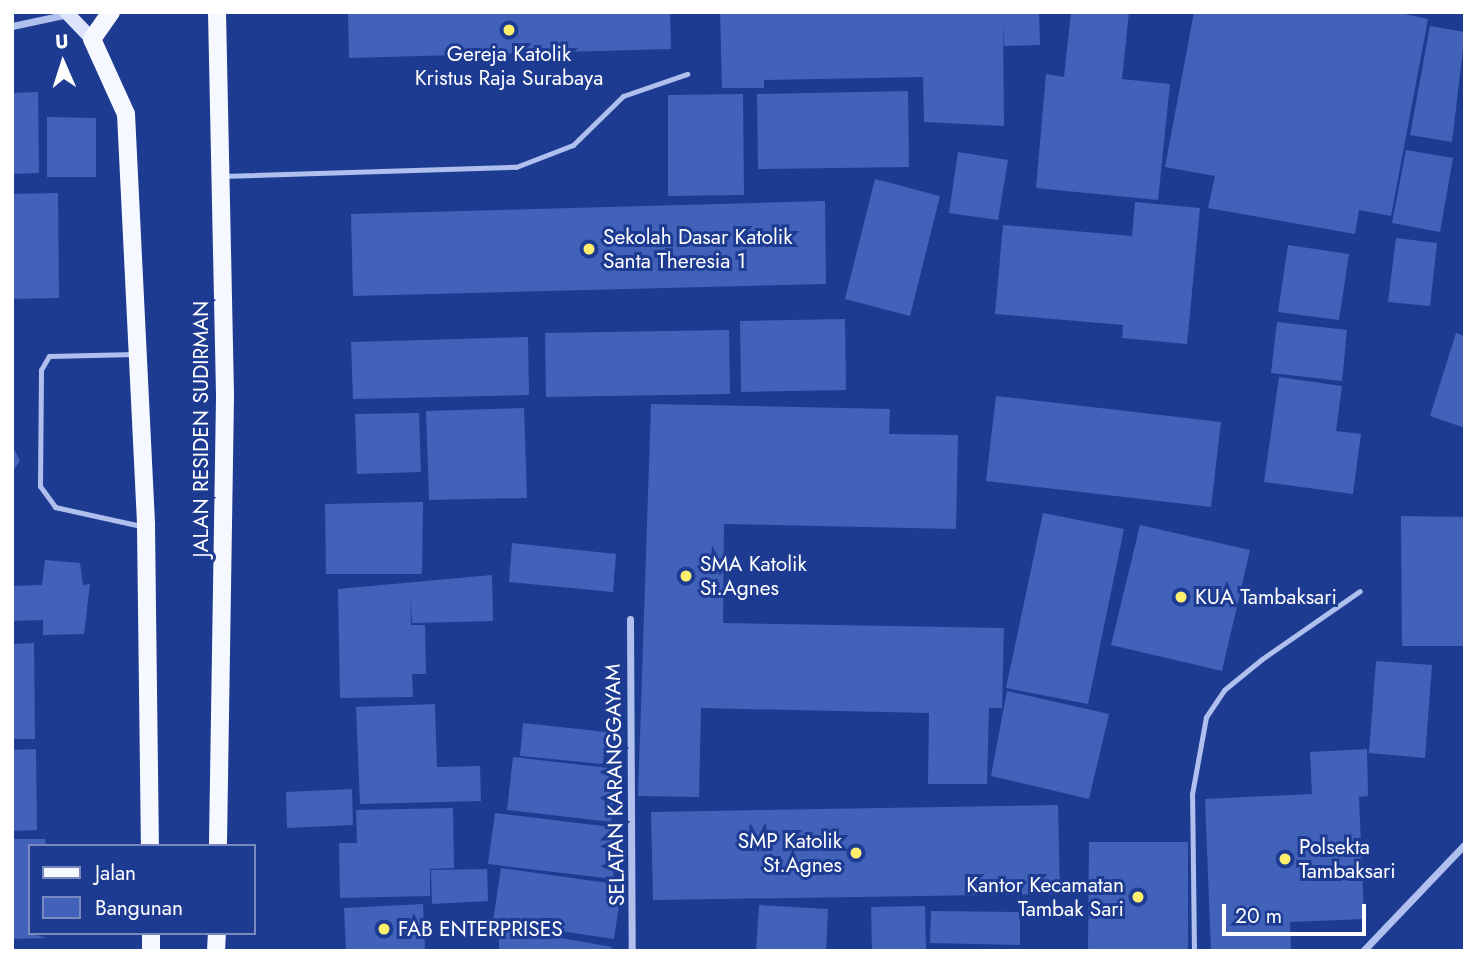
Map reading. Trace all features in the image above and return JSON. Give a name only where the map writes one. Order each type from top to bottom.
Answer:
[{"type":"main road","points":[[92,39],[111,12]]},
{"type":"main road","name":"JALAN RESIDEN SUDIRMAN","points":[[216,12],[222,176],[218,844]]},
{"type":"main road","points":[[67,13],[92,39],[126,114],[146,526],[150,844]]},
{"type":"street","points":[[12,26],[67,13]]},
{"type":"street","name":"SELATAN KARANGGAYAM","points":[[630,619],[632,951]]},
{"type":"street","points":[[1363,951],[1465,844]]},
{"type":"lane","points":[[222,176],[516,167],[573,145],[623,96],[687,74]]},
{"type":"lane","points":[[138,354],[49,356],[41,370],[40,486],[55,507],[146,526]]},
{"type":"lane","points":[[1194,951],[1192,794],[1206,717],[1224,690],[1262,659],[1360,591]]},
{"type":"building","name":"Gereja Katolik Kristus Raja Surabaya","points":[[348,12],[670,12],[671,49],[349,58]]},
{"type":"building","points":[[720,12],[1039,12],[1040,45],[1004,46],[1003,17],[1004,126],[924,122],[923,77],[764,80],[764,88],[722,88]]},
{"type":"building","points":[[1071,12],[1129,12],[1122,79],[1170,84],[1158,200],[1036,188],[1046,74],[1064,77]]},
{"type":"building","points":[[1194,12],[1395,12],[1428,19],[1391,216],[1359,210],[1355,234],[1208,208],[1215,176],[1165,167]]},
{"type":"building","points":[[1430,26],[1465,32],[1452,142],[1410,135]]},
{"type":"building","points":[[908,91],[909,167],[758,169],[757,94]]},
{"type":"building","points":[[38,92],[39,173],[12,174],[12,93]]},
{"type":"building","points":[[743,94],[744,195],[668,196],[668,95]]},
{"type":"building","points":[[47,117],[96,118],[96,177],[47,177]]},
{"type":"building","points":[[1406,150],[1453,158],[1440,232],[1392,223]]},
{"type":"building","points":[[958,152],[1008,160],[998,220],[949,213]]},
{"type":"building","points":[[875,179],[940,196],[910,316],[845,299]]},
{"type":"building","points":[[58,193],[59,298],[12,299],[12,194]]},
{"type":"building","name":"Sekolah Dasar Katolik Santa Theresia 1","points":[[825,201],[826,284],[353,296],[351,214]]},
{"type":"building","points":[[1135,202],[1200,208],[1187,344],[1122,338],[1123,325],[995,314],[1003,225],[1132,236]]},
{"type":"building","points":[[1396,238],[1437,243],[1430,306],[1388,302]]},
{"type":"building","points":[[1288,245],[1349,254],[1339,320],[1278,312]]},
{"type":"building","points":[[845,319],[846,390],[741,392],[740,321]]},
{"type":"building","points":[[1277,322],[1347,330],[1342,381],[1271,373]]},
{"type":"building","points":[[729,330],[730,394],[546,397],[545,333]]},
{"type":"building","points":[[1456,333],[1465,336],[1465,428],[1430,416]]},
{"type":"building","points":[[528,337],[529,395],[353,399],[351,342]]},
{"type":"building","points":[[1279,377],[1342,386],[1336,431],[1361,434],[1353,494],[1264,482]]},
{"type":"building","points":[[996,396],[1221,422],[1211,507],[986,481]]},
{"type":"building","name":"SMA Katolik St.Agnes","points":[[651,404],[890,409],[889,434],[958,435],[956,529],[724,524],[723,623],[1004,628],[1002,708],[989,708],[987,784],[928,784],[929,713],[701,708],[699,797],[638,796]]},
{"type":"building","points":[[524,408],[527,498],[429,500],[426,411]]},
{"type":"building","points":[[419,413],[421,472],[357,474],[355,414]]},
{"type":"building","points":[[12,445],[20,461],[12,472]]},
{"type":"building","points":[[423,502],[422,574],[326,574],[325,504]]},
{"type":"building","points":[[1043,513],[1124,529],[1088,704],[1006,688]]},
{"type":"building","points":[[1401,516],[1465,517],[1465,646],[1402,646]]},
{"type":"building","name":"KUA Tambaksari","points":[[1140,525],[1250,550],[1222,671],[1111,645]]},
{"type":"building","points":[[512,543],[616,554],[613,592],[509,582]]},
{"type":"building","points":[[45,560],[80,563],[83,585],[90,584],[84,634],[43,635],[43,620],[12,621],[12,586],[42,585]]},
{"type":"building","points":[[492,575],[493,621],[412,623],[410,596],[411,625],[425,625],[426,674],[412,674],[413,697],[340,698],[338,589]]},
{"type":"building","points":[[34,643],[35,739],[12,739],[12,644]]},
{"type":"building","points":[[1376,661],[1432,665],[1425,758],[1369,753]]},
{"type":"building","points":[[1007,691],[1109,714],[1089,799],[991,776]]},
{"type":"building","points":[[435,704],[437,767],[480,766],[481,801],[360,804],[356,707]]},
{"type":"building","points":[[523,723],[606,732],[603,764],[520,756]]},
{"type":"building","points":[[36,749],[37,830],[12,831],[12,750]]},
{"type":"building","name":"Polsekta Tambaksari","points":[[1367,749],[1368,796],[1359,797],[1364,919],[1290,922],[1291,951],[1211,951],[1205,799],[1312,794],[1310,752]]},
{"type":"building","points":[[513,757],[617,769],[611,822],[507,810]]},
{"type":"building","points":[[352,789],[353,825],[287,828],[286,792]]},
{"type":"building","name":"SMP Katolik St.Agnes","points":[[1058,805],[1060,894],[653,900],[651,812]]},
{"type":"building","points":[[453,808],[454,868],[430,869],[430,896],[340,898],[339,843],[357,843],[356,810]]},
{"type":"building","points":[[495,813],[619,828],[613,879],[488,864]]},
{"type":"building","points":[[12,839],[45,839],[46,844],[28,844],[28,935],[47,938],[12,939]]},
{"type":"building","name":"Kantor Kecamatan Tambak Sari","points":[[1089,842],[1188,842],[1188,951],[1088,951]]},
{"type":"building","points":[[501,868],[622,885],[614,939],[493,921]]},
{"type":"building","points":[[487,869],[488,901],[432,904],[431,870]]},
{"type":"building","name":"FAB ENTERPRISES","points":[[423,904],[425,951],[346,951],[344,908]]},
{"type":"building","points":[[759,905],[828,909],[826,951],[756,951]]},
{"type":"building","points":[[925,906],[926,951],[872,951],[871,907]]},
{"type":"building","points":[[931,911],[1020,912],[1020,945],[930,943]]},
{"type":"building","points":[[499,927],[612,947],[611,951],[499,951]]},
{"type":"place","name":"Gereja Katolik Kristus Raja Surabaya","points":[[509,30]]},
{"type":"place","name":"Sekolah Dasar Katolik Santa Theresia 1","points":[[589,249]]},
{"type":"place","name":"SMA Katolik St.Agnes","points":[[686,576]]},
{"type":"place","name":"KUA Tambaksari","points":[[1181,597]]},
{"type":"place","name":"SMP Katolik St.Agnes","points":[[856,853]]},
{"type":"place","name":"Polsekta Tambaksari","points":[[1285,859]]},
{"type":"place","name":"Kantor Kecamatan Tambak Sari","points":[[1138,897]]},
{"type":"place","name":"FAB ENTERPRISES","points":[[384,929]]}]
